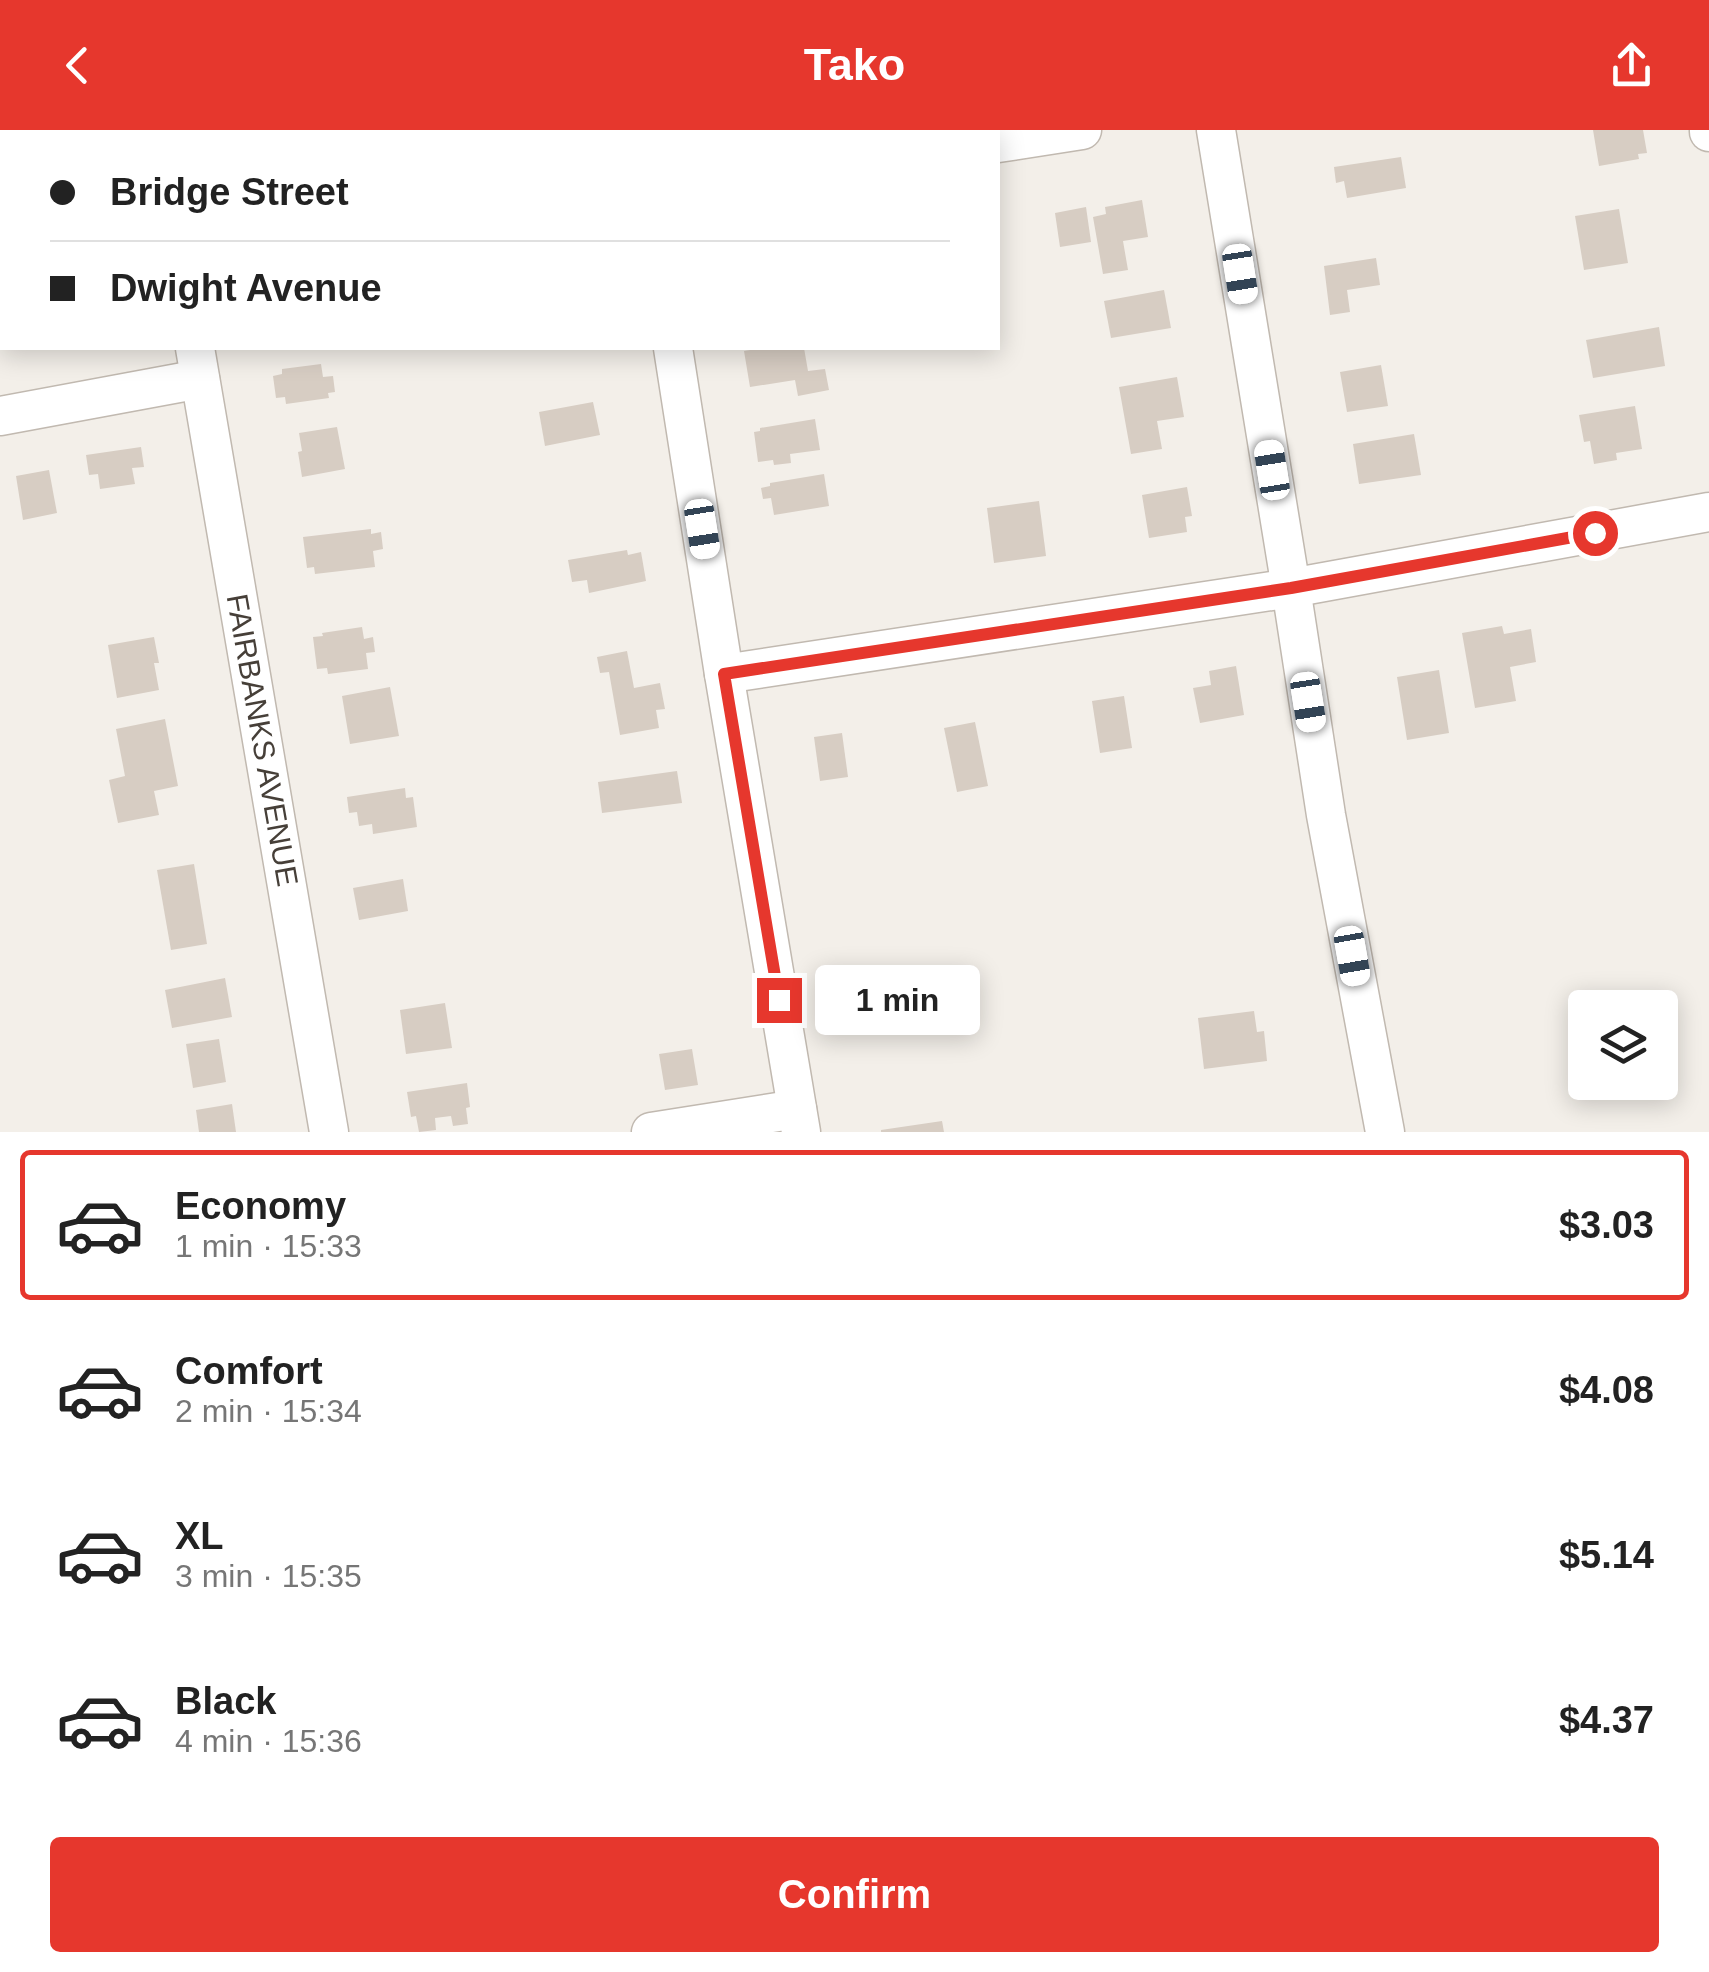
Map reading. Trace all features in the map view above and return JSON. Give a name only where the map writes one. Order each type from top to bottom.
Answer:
[{"type":"street","points":[[1000,144],[1082,130]]},
{"type":"street","points":[[1216,130],[1326,815],[1385,1132]]},
{"type":"street","points":[[651,1132],[799,1121],[673,350]]},
{"type":"street","points":[[0,416],[197,363]]},
{"type":"street","name":"FAIRBANKS AVENUE","points":[[197,363],[328,1132]]},
{"type":"street","points":[[724,674],[1291,588],[1709,512]]},
{"type":"building","points":[[1593,130],[1643,130],[1647,153],[1638,154],[1639,159],[1599,166]]},
{"type":"building","points":[[1401,157],[1406,188],[1347,198],[1344,181],[1336,183],[1334,167]]},
{"type":"building","points":[[1142,200],[1148,237],[1123,241],[1128,270],[1103,274],[1093,217],[1106,214],[1105,207]]},
{"type":"building","points":[[1086,207],[1091,242],[1060,247],[1055,213]]},
{"type":"building","points":[[1619,209],[1628,263],[1584,270],[1575,216]]},
{"type":"building","points":[[1376,258],[1380,285],[1347,290],[1350,312],[1330,315],[1324,266]]},
{"type":"building","points":[[1164,290],[1171,328],[1111,338],[1104,301]]},
{"type":"building","points":[[1659,327],[1665,366],[1593,378],[1586,340]]},
{"type":"building","points":[[804,350],[808,371],[825,369],[829,390],[798,396],[795,380],[750,387],[744,351]]},
{"type":"building","points":[[321,364],[323,377],[333,376],[335,392],[328,393],[329,398],[286,404],[285,397],[276,398],[273,376],[282,374],[282,369]]},
{"type":"building","points":[[1381,365],[1388,406],[1347,412],[1340,372]]},
{"type":"building","points":[[1177,377],[1184,417],[1157,421],[1162,449],[1131,454],[1119,387]]},
{"type":"building","points":[[593,402],[600,435],[545,446],[539,412]]},
{"type":"building","points":[[1635,406],[1642,449],[1616,453],[1617,460],[1594,464],[1590,441],[1584,442],[1579,415]]},
{"type":"building","points":[[815,419],[820,450],[790,454],[791,463],[758,462],[754,432]]},
{"type":"building","points":[[337,427],[345,469],[302,477],[299,433]]},
{"type":"building","points":[[1414,434],[1421,475],[1359,484],[1353,444]]},
{"type":"building","points":[[141,447],[144,467],[132,468],[135,484],[100,489],[98,474],[89,475],[86,455]]},
{"type":"building","points":[[49,470],[57,513],[23,520],[16,476]]},
{"type":"building","points":[[824,474],[829,506],[774,515],[771,498],[763,499],[761,488],[770,483]]},
{"type":"building","points":[[1187,487],[1192,516],[1185,517],[1187,532],[1149,538],[1142,495]]},
{"type":"building","points":[[1039,501],[1046,556],[994,563],[987,508]]},
{"type":"building","points":[[371,529],[371,534],[381,532],[383,549],[373,551],[375,567],[315,574],[314,567],[307,568],[303,537]]},
{"type":"building","points":[[627,550],[628,555],[641,552],[646,581],[589,593],[587,580],[572,582],[568,560]]},
{"type":"building","points":[[1502,626],[1504,634],[1531,629],[1536,662],[1510,667],[1516,701],[1475,708],[1462,633]]},
{"type":"building","points":[[362,627],[364,639],[373,637],[375,652],[366,653],[368,669],[328,674],[327,668],[317,669],[313,637]]},
{"type":"building","points":[[154,637],[159,690],[117,698],[108,645]]},
{"type":"building","points":[[627,651],[634,688],[660,683],[665,709],[656,710],[659,728],[620,735],[609,672],[600,673],[597,657]]},
{"type":"building","points":[[1236,666],[1244,715],[1200,723],[1193,688],[1211,685],[1209,671]]},
{"type":"building","points":[[1439,670],[1449,733],[1407,740],[1397,677]]},
{"type":"building","points":[[390,687],[399,736],[350,744],[342,696]]},
{"type":"building","points":[[1124,696],[1132,748],[1100,753],[1092,701]]},
{"type":"building","points":[[165,719],[178,786],[154,791],[159,815],[118,823],[109,780],[125,776],[116,729]]},
{"type":"building","points":[[975,722],[988,786],[957,792],[944,728]]},
{"type":"building","points":[[842,733],[848,777],[820,781],[814,737]]},
{"type":"building","points":[[677,771],[682,803],[602,813],[598,782]]},
{"type":"building","points":[[405,788],[406,798],[413,797],[417,827],[373,834],[372,824],[359,826],[357,812],[349,813],[347,797]]},
{"type":"building","points":[[194,864],[207,944],[171,950],[157,870]]},
{"type":"building","points":[[403,879],[408,911],[359,920],[353,888]]},
{"type":"building","points":[[225,978],[232,1017],[172,1028],[165,990]]},
{"type":"building","points":[[445,1003],[452,1048],[406,1054],[400,1010]]},
{"type":"building","points":[[1254,1011],[1257,1032],[1264,1031],[1267,1061],[1204,1069],[1198,1018]]},
{"type":"building","points":[[219,1039],[226,1082],[193,1088],[186,1044]]},
{"type":"building","points":[[692,1049],[698,1085],[665,1090],[659,1054]]},
{"type":"building","points":[[467,1083],[468,1124],[453,1126],[451,1116],[435,1118],[436,1130],[419,1132],[416,1116],[411,1117],[407,1092]]},
{"type":"building","points":[[232,1104],[236,1132],[199,1132],[196,1110]]},
{"type":"building","points":[[942,1121],[944,1132],[881,1132],[881,1130]]},
{"type":"route","points":[[779,1000],[724,674],[1291,588],[1595,533]]}]
